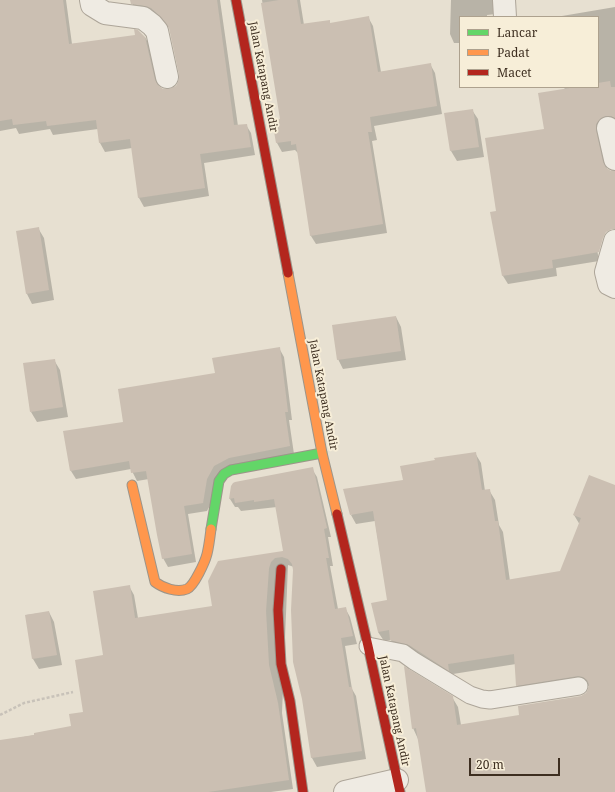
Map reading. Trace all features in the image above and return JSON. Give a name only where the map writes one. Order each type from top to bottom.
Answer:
[{"type":"street","points":[[91,0],[92,5],[105,13],[143,18],[152,25],[157,32],[167,76]]},
{"type":"street","name":"Jalan Katapang Andir","points":[[236,0],[322,453],[368,646],[398,786]]},
{"type":"street","points":[[504,0],[505,16]]},
{"type":"street","points":[[608,128],[615,159]]},
{"type":"street","points":[[615,241],[606,272],[609,284],[615,287]]},
{"type":"street","points":[[132,485],[155,582],[163,588],[174,590],[187,589],[194,584],[207,554],[220,481],[224,474],[231,470],[322,453]]},
{"type":"street","points":[[281,569],[278,610],[281,664],[290,701],[303,792]]},
{"type":"street","points":[[345,792],[398,786]]},
{"type":"lane","points":[[368,646],[403,653],[470,695],[482,699],[490,700],[579,686]]},
{"type":"path","points":[[0,715],[24,703],[73,692]]},
{"type":"building","points":[[0,0],[63,0],[69,44],[135,35],[134,29],[138,30],[145,37],[155,80],[163,89],[169,89],[176,86],[179,80],[179,75],[169,28],[161,17],[151,8],[131,4],[130,0],[217,0],[234,125],[247,124],[251,147],[200,154],[205,188],[138,198],[130,139],[99,143],[96,120],[47,126],[46,121],[13,125],[12,119],[0,121]]},
{"type":"building","points":[[279,0],[297,0],[301,24],[330,20],[330,23],[369,16],[378,72],[431,63],[437,106],[370,117],[372,132],[368,132],[383,224],[310,236],[296,144],[291,145],[291,141],[276,143],[272,120],[280,119],[261,3]]},
{"type":"building","points":[[610,81],[611,87],[615,87],[615,118],[606,116],[600,119],[596,124],[596,130],[603,162],[606,168],[611,171],[615,171],[615,229],[606,232],[599,252],[552,260],[553,268],[502,276],[490,212],[496,211],[485,138],[544,129],[538,93],[570,88],[599,88],[599,83]]},
{"type":"building","points":[[473,109],[479,147],[450,151],[444,113]]},
{"type":"building","points":[[39,227],[49,290],[26,294],[16,231]]},
{"type":"building","points":[[396,316],[401,351],[337,360],[332,325]]},
{"type":"building","points":[[280,347],[288,412],[285,412],[290,446],[229,458],[214,466],[207,479],[203,503],[184,506],[192,554],[162,559],[146,471],[131,473],[129,461],[70,471],[63,431],[123,422],[118,389],[215,373],[212,358]]},
{"type":"building","points":[[55,359],[63,407],[30,412],[23,363]]},
{"type":"building","points":[[476,452],[482,490],[490,489],[495,521],[498,521],[506,580],[560,571],[581,518],[573,515],[589,475],[615,485],[615,792],[426,792],[416,728],[412,729],[404,666],[453,696],[457,725],[519,715],[518,706],[581,696],[586,693],[589,684],[583,677],[578,676],[516,686],[514,654],[448,664],[449,671],[409,645],[390,640],[389,630],[378,632],[371,603],[387,600],[373,511],[350,515],[343,489],[403,480],[400,466],[435,460],[434,458]]},
{"type":"building","points":[[313,467],[327,528],[324,529],[329,558],[326,558],[335,609],[346,607],[353,636],[341,638],[349,687],[352,687],[362,751],[311,758],[302,699],[293,662],[291,610],[293,570],[292,564],[288,559],[282,557],[275,558],[271,562],[269,568],[266,611],[269,665],[278,703],[289,780],[208,792],[0,792],[0,740],[34,735],[34,733],[71,726],[69,714],[83,712],[75,660],[103,655],[93,591],[130,585],[135,618],[212,606],[208,581],[218,561],[283,551],[274,499],[235,503],[234,498],[229,499],[231,486],[233,483]]},
{"type":"building","points":[[49,611],[57,655],[32,659],[25,615]]},
{"type":"traffic: fast","points":[[211,529],[219,481],[224,474],[231,470],[322,453]]},
{"type":"traffic: slow","points":[[288,273],[322,453],[337,514]]},
{"type":"traffic: slow","points":[[132,485],[155,582],[158,584],[175,590],[183,590],[190,587],[206,558],[211,529]]},
{"type":"traffic: jam","points":[[236,0],[288,273]]},
{"type":"traffic: jam","points":[[337,514],[400,792]]},
{"type":"traffic: jam","points":[[281,569],[278,610],[281,664],[290,701],[303,792]]}]
